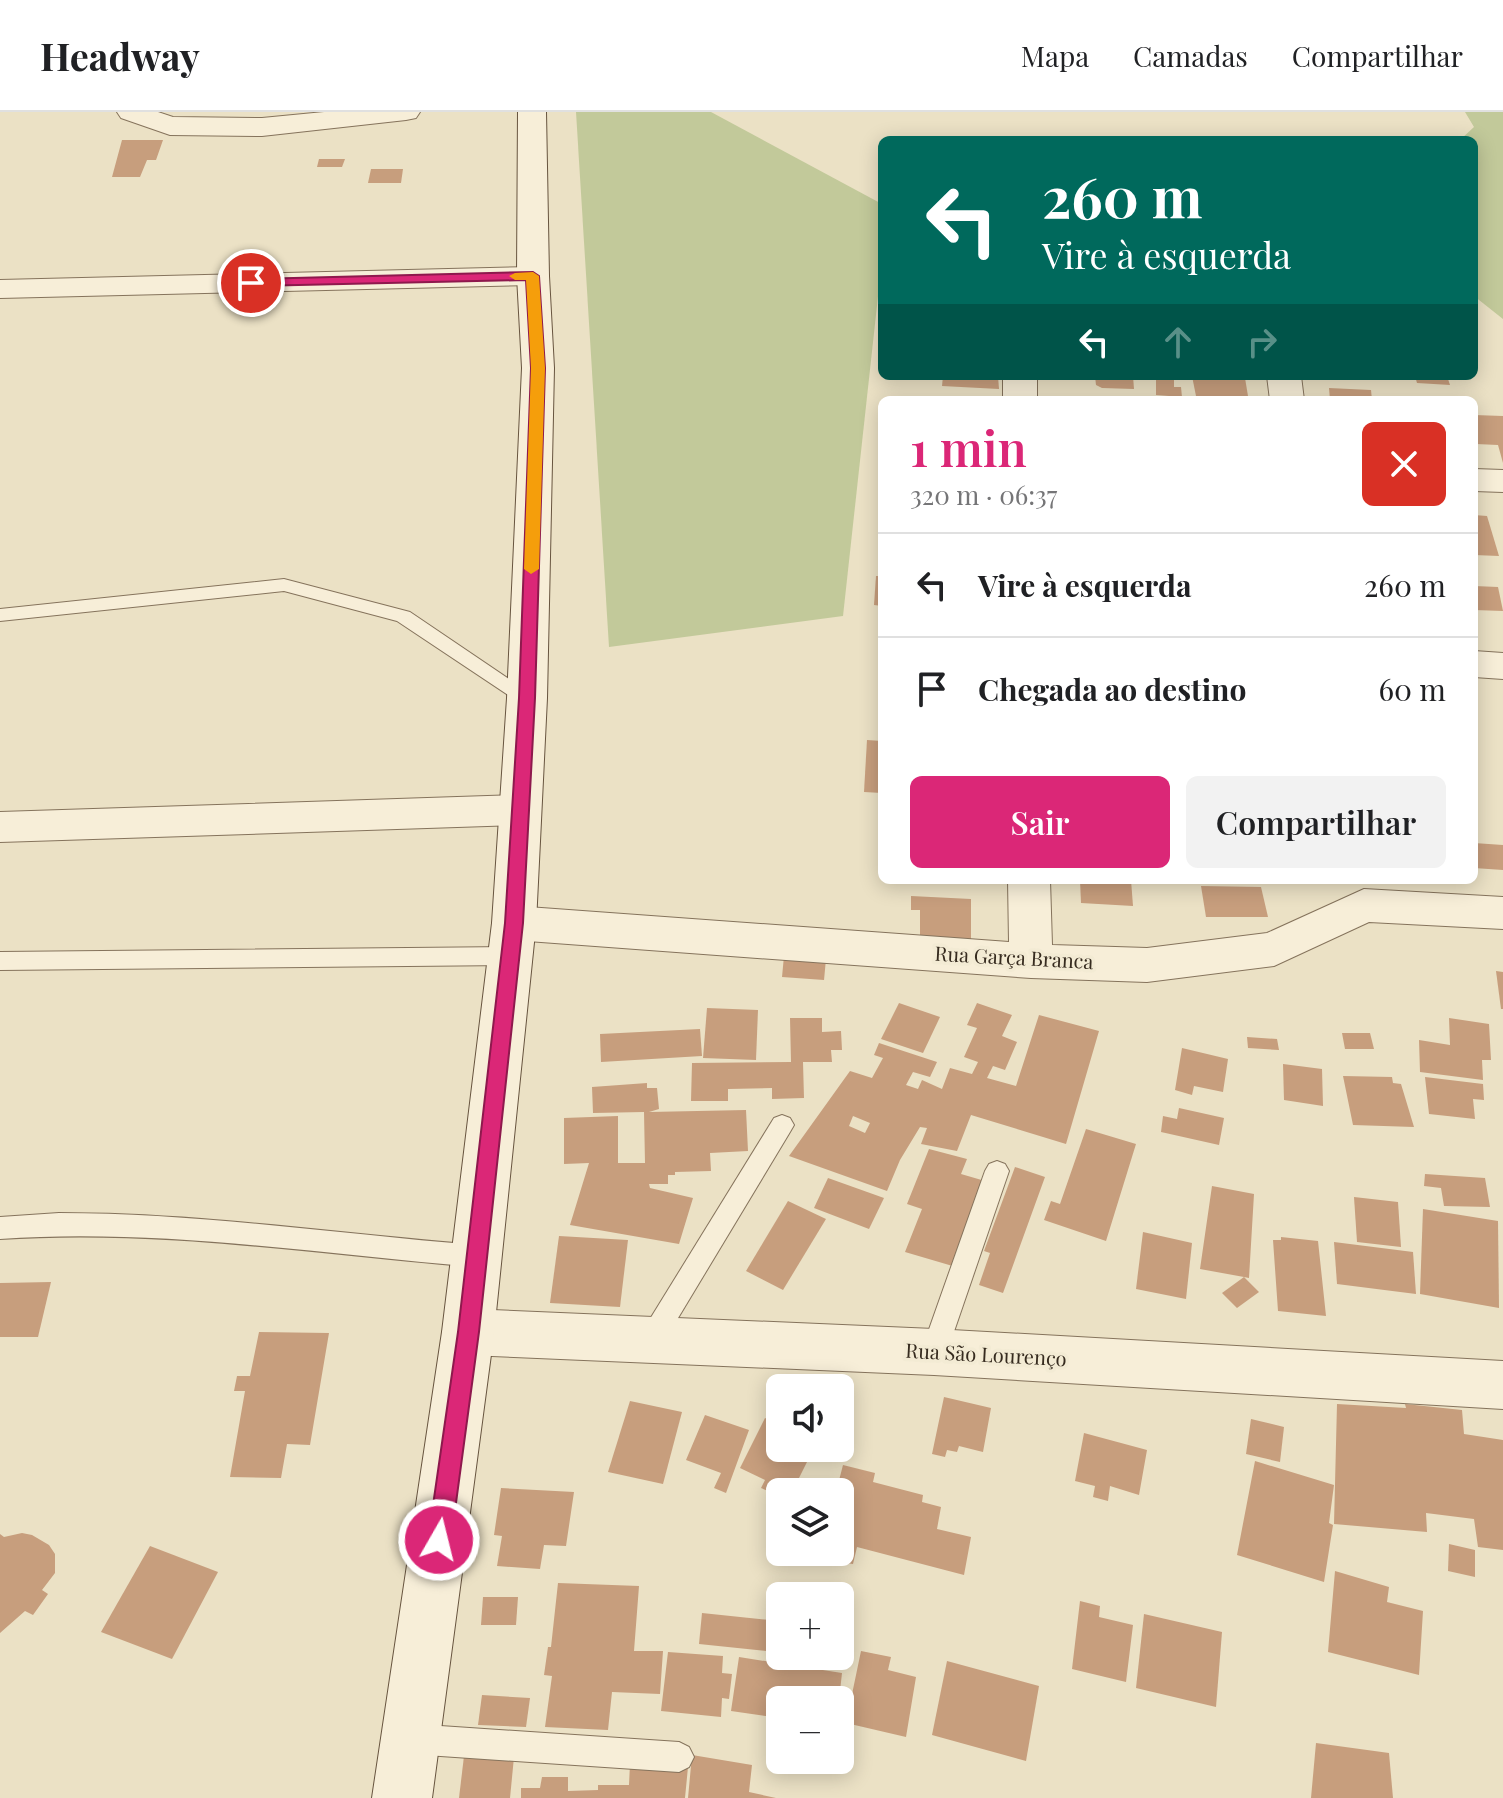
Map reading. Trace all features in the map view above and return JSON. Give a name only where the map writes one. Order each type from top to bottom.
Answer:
[{"type":"street","points":[[131,112],[170,126],[262,127],[406,112]]},
{"type":"street","points":[[402,1798],[468,1332],[512,940],[527,698],[538,368],[533,276],[532,112]]},
{"type":"street","points":[[0,289],[533,276]]},
{"type":"street","points":[[1478,480],[1503,481]]},
{"type":"street","points":[[1478,664],[1503,666]]},
{"type":"street","points":[[0,827],[520,810]]},
{"type":"street","points":[[1029,884],[1031,961]]},
{"type":"street","name":"Rua Garça Branca","points":[[512,940],[1147,965],[1274,949],[1362,892],[1503,913]]},
{"type":"street","name":"Rua São Lourenço","points":[[468,1332],[934,1352],[1503,1385]]},
{"type":"lane","points":[[0,615],[284,585],[403,616],[527,698]]},
{"type":"lane","points":[[0,961],[512,940]]},
{"type":"lane","points":[[651,1340],[782,1125]]},
{"type":"lane","points":[[934,1352],[997,1171]]},
{"type":"lane","points":[[0,1228],[54,1222],[232,1231],[395,1251],[477,1256]]},
{"type":"lane","points":[[411,1739],[679,1757]]},
{"type":"green space","points":[[576,112],[711,112],[878,202],[878,297],[843,616],[609,647]]},
{"type":"green space","points":[[1465,112],[1503,112],[1503,319],[1478,299],[1478,136],[1464,136],[1474,127]]},
{"type":"building","points":[[122,140],[163,140],[156,160],[147,160],[140,177],[112,177]]},
{"type":"building","points":[[319,159],[345,159],[342,167],[317,167]]},
{"type":"building","points":[[371,169],[403,169],[401,183],[368,183]]},
{"type":"building","points":[[943,380],[998,380],[999,389],[942,386]]},
{"type":"building","points":[[1095,380],[1133,380],[1134,389],[1102,388],[1096,385]]},
{"type":"building","points":[[1156,380],[1174,380],[1174,387],[1181,387],[1182,396],[1156,395]]},
{"type":"building","points":[[1193,380],[1245,380],[1248,396],[1196,396]]},
{"type":"building","points":[[1416,380],[1448,380],[1450,385],[1417,383]]},
{"type":"building","points":[[1329,388],[1371,390],[1372,396],[1330,396]]},
{"type":"building","points":[[1478,415],[1503,416],[1503,463],[1498,445],[1478,444]]},
{"type":"building","points":[[1478,515],[1487,516],[1499,556],[1478,555]]},
{"type":"building","points":[[876,576],[878,576],[878,606],[874,605]]},
{"type":"building","points":[[1478,586],[1498,587],[1503,611],[1478,610]]},
{"type":"building","points":[[867,740],[878,741],[878,793],[864,792]]},
{"type":"building","points":[[1478,843],[1503,845],[1503,870],[1478,868]]},
{"type":"building","points":[[1080,884],[1131,884],[1133,906],[1081,903]]},
{"type":"building","points":[[1201,886],[1261,887],[1268,917],[1206,917]]},
{"type":"building","points":[[911,896],[971,899],[971,940],[920,937],[920,910],[911,910]]},
{"type":"building","points":[[784,956],[826,959],[824,980],[782,977]]},
{"type":"building","points":[[1496,971],[1503,972],[1503,1009],[1501,1009]]},
{"type":"building","points":[[899,1003],[940,1017],[923,1053],[881,1039]]},
{"type":"building","points":[[977,1003],[1012,1015],[1002,1036],[1017,1042],[1005,1070],[993,1066],[987,1078],[1016,1086],[1039,1015],[1099,1031],[1066,1144],[971,1115],[957,1151],[921,1144],[927,1128],[920,1127],[900,1160],[887,1191],[789,1156],[850,1071],[872,1078],[883,1058],[874,1055],[879,1043],[937,1062],[930,1077],[913,1072],[906,1085],[918,1089],[922,1080],[942,1089],[950,1068],[972,1074],[978,1062],[964,1057],[977,1028],[967,1025]],"holes":[[[853,1116],[870,1123],[865,1133],[849,1126]]]},
{"type":"building","points":[[707,1008],[758,1010],[756,1060],[703,1058]]},
{"type":"building","points":[[790,1018],[822,1018],[822,1032],[841,1031],[842,1050],[831,1050],[832,1062],[803,1062],[804,1098],[772,1099],[772,1088],[728,1089],[728,1101],[691,1101],[692,1063],[791,1062]]},
{"type":"building","points":[[1449,1018],[1489,1024],[1491,1060],[1482,1060],[1483,1080],[1420,1072],[1419,1040],[1450,1045]]},
{"type":"building","points":[[700,1029],[702,1056],[601,1062],[600,1034]]},
{"type":"building","points":[[1342,1033],[1370,1033],[1374,1049],[1345,1049]]},
{"type":"building","points":[[1247,1037],[1277,1039],[1279,1050],[1248,1048]]},
{"type":"building","points":[[1182,1048],[1228,1059],[1223,1092],[1194,1086],[1192,1095],[1175,1090]]},
{"type":"building","points":[[1283,1064],[1322,1069],[1323,1106],[1284,1100]]},
{"type":"building","points":[[1343,1076],[1392,1077],[1393,1083],[1401,1084],[1414,1127],[1353,1125]]},
{"type":"building","points":[[1425,1077],[1483,1084],[1484,1100],[1473,1099],[1475,1119],[1429,1114]]},
{"type":"building","points":[[647,1083],[647,1088],[657,1088],[659,1109],[649,1112],[746,1110],[748,1151],[710,1153],[711,1171],[675,1172],[675,1175],[668,1175],[668,1184],[649,1184],[650,1188],[693,1198],[679,1244],[570,1225],[589,1163],[564,1164],[564,1118],[618,1116],[618,1163],[645,1163],[644,1112],[593,1113],[592,1087]]},
{"type":"building","points":[[1179,1108],[1224,1118],[1219,1145],[1161,1132],[1163,1116],[1177,1119]]},
{"type":"building","points":[[1086,1129],[1136,1144],[1106,1241],[1044,1220],[1051,1201],[1060,1204]]},
{"type":"building","points":[[929,1149],[967,1159],[961,1174],[985,1181],[956,1267],[905,1252],[922,1209],[907,1204]]},
{"type":"building","points":[[1015,1167],[1045,1177],[1003,1293],[979,1285],[990,1253],[984,1251]]},
{"type":"building","points":[[1425,1174],[1485,1178],[1490,1207],[1444,1206],[1441,1188],[1424,1186]]},
{"type":"building","points":[[828,1178],[884,1198],[869,1229],[814,1208]]},
{"type":"building","points":[[1212,1186],[1254,1194],[1249,1278],[1200,1269]]},
{"type":"building","points":[[1354,1197],[1398,1202],[1401,1247],[1357,1242]]},
{"type":"building","points":[[788,1201],[826,1219],[783,1290],[746,1271]]},
{"type":"building","points":[[1423,1209],[1498,1221],[1499,1308],[1420,1294]]},
{"type":"building","points":[[1143,1232],[1192,1243],[1186,1299],[1136,1289]]},
{"type":"building","points":[[559,1236],[628,1240],[620,1307],[550,1303]]},
{"type":"building","points":[[1281,1237],[1318,1241],[1326,1316],[1278,1311],[1273,1240],[1281,1240]]},
{"type":"building","points":[[1334,1242],[1413,1252],[1416,1294],[1337,1284]]},
{"type":"building","points":[[1244,1277],[1259,1292],[1237,1308],[1222,1293]]},
{"type":"building","points":[[51,1282],[38,1337],[0,1337],[0,1283]]},
{"type":"building","points":[[259,1332],[329,1333],[310,1445],[287,1444],[281,1478],[230,1477],[245,1391],[234,1391],[237,1376],[250,1376]]},
{"type":"building","points":[[944,1397],[991,1408],[983,1452],[959,1446],[957,1452],[947,1450],[945,1457],[932,1454]]},
{"type":"building","points":[[630,1401],[682,1412],[663,1484],[608,1472]]},
{"type":"building","points":[[1337,1404],[1406,1408],[1405,1404],[1462,1410],[1464,1434],[1503,1440],[1503,1550],[1478,1547],[1474,1519],[1426,1513],[1427,1532],[1334,1524]]},
{"type":"building","points":[[705,1415],[749,1430],[726,1493],[714,1488],[721,1473],[686,1460]]},
{"type":"building","points":[[765,1418],[766,1462],[807,1462],[799,1478],[766,1478],[766,1490],[761,1488],[765,1480],[740,1468]]},
{"type":"building","points":[[1251,1419],[1284,1427],[1280,1462],[1246,1454]]},
{"type":"building","points":[[1084,1433],[1147,1450],[1139,1495],[1110,1486],[1108,1501],[1093,1497],[1095,1486],[1075,1481]]},
{"type":"building","points":[[1255,1461],[1334,1485],[1329,1523],[1333,1525],[1324,1582],[1237,1555]]},
{"type":"building","points":[[843,1465],[875,1473],[873,1482],[923,1495],[922,1502],[941,1507],[937,1529],[971,1537],[964,1575],[857,1547],[854,1560],[854,1478],[840,1478]]},
{"type":"building","points":[[501,1488],[574,1492],[566,1546],[544,1545],[540,1569],[497,1566],[502,1536],[494,1535]]},
{"type":"building","points":[[22,1533],[49,1545],[55,1554],[55,1573],[42,1590],[48,1594],[33,1615],[25,1611],[0,1633],[0,1534],[4,1537]]},
{"type":"building","points":[[1449,1544],[1475,1550],[1475,1577],[1448,1571]]},
{"type":"building","points":[[150,1546],[218,1572],[172,1659],[101,1632]]},
{"type":"building","points":[[1335,1571],[1389,1587],[1387,1602],[1423,1611],[1419,1675],[1328,1652]]},
{"type":"building","points":[[558,1583],[639,1586],[634,1651],[663,1651],[660,1694],[612,1692],[608,1730],[545,1727],[552,1676],[544,1675],[548,1647],[551,1647]]},
{"type":"building","points":[[483,1597],[518,1597],[516,1625],[481,1625]]},
{"type":"building","points":[[1080,1601],[1100,1606],[1099,1617],[1133,1625],[1126,1682],[1072,1669]]},
{"type":"building","points":[[702,1613],[766,1620],[766,1651],[699,1644]]},
{"type":"building","points":[[1144,1614],[1222,1632],[1216,1707],[1136,1688]]},
{"type":"building","points":[[861,1651],[891,1657],[888,1670],[916,1677],[906,1737],[854,1725],[854,1686]]},
{"type":"building","points":[[668,1652],[723,1656],[722,1673],[732,1674],[729,1699],[722,1698],[721,1717],[661,1711]]},
{"type":"building","points":[[739,1657],[766,1661],[766,1670],[842,1673],[841,1686],[766,1686],[766,1716],[731,1711]]},
{"type":"building","points":[[947,1661],[1039,1686],[1026,1761],[932,1735]]},
{"type":"building","points":[[482,1695],[530,1698],[526,1727],[478,1725]]},
{"type":"building","points":[[1316,1743],[1389,1753],[1393,1798],[1311,1798]]},
{"type":"building","points":[[692,1755],[752,1765],[749,1792],[776,1798],[688,1798]]},
{"type":"building","points":[[464,1756],[514,1757],[510,1798],[459,1798]]},
{"type":"building","points":[[630,1764],[688,1767],[685,1798],[521,1798],[521,1788],[540,1788],[542,1777],[568,1777],[568,1791],[598,1790],[598,1785],[629,1785]]},
{"type":"slow traffic","points":[[515,276],[533,276],[538,368],[531,569]]},
{"type":"route","points":[[251,283],[533,276],[538,368],[527,698],[514,923],[468,1332],[439,1540]]}]
